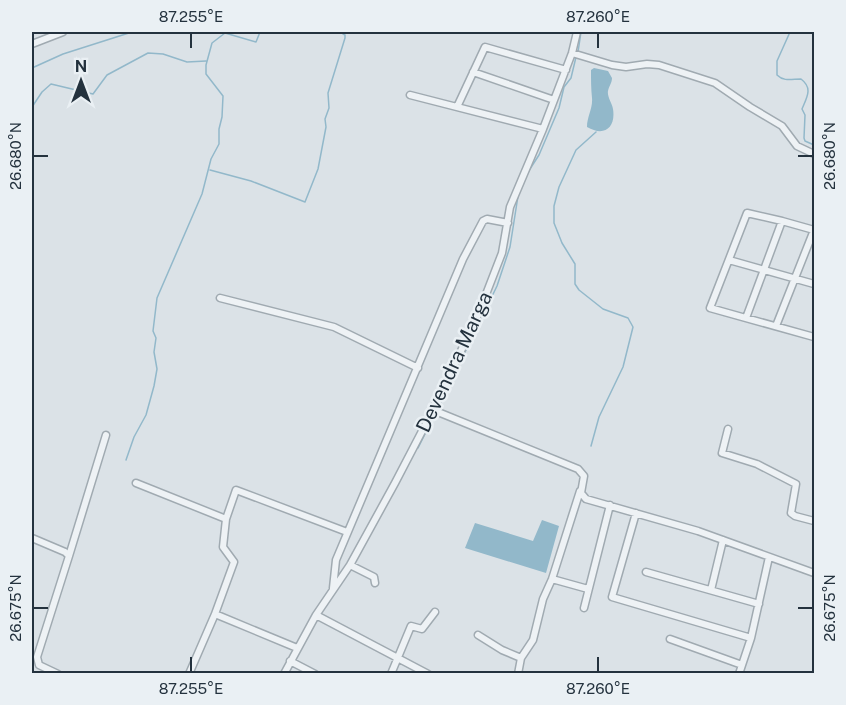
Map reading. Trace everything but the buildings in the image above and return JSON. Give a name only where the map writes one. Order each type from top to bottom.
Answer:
[{"type":"street","points":[[32,44],[63,32]]},
{"type":"street","name":"Devendra Marga","points":[[284,674],[316,615],[350,565],[433,410],[490,287],[502,253],[510,207],[566,70],[577,32]]},
{"type":"street","points":[[457,107],[487,47],[566,70]]},
{"type":"street","points":[[572,52],[612,66],[626,68],[647,64],[659,65],[715,83],[750,108],[782,126],[797,146],[814,154]]},
{"type":"street","points":[[473,72],[554,100]]},
{"type":"street","points":[[410,95],[543,129]]},
{"type":"street","points":[[776,326],[814,230],[747,213],[710,308],[776,326],[814,335]]},
{"type":"street","points":[[333,588],[336,560],[347,532],[448,293],[481,222],[487,219],[508,224]]},
{"type":"street","points":[[746,318],[782,221]]},
{"type":"street","points":[[729,260],[814,284]]},
{"type":"street","points":[[220,298],[334,327],[418,368]]},
{"type":"street","points":[[433,410],[578,468],[584,476],[552,579],[543,599],[533,640],[521,658],[518,674]]},
{"type":"street","points":[[728,429],[722,453],[757,464],[796,484],[791,513],[814,521]]},
{"type":"street","points":[[58,674],[39,665],[37,657],[106,435]]},
{"type":"street","points":[[136,483],[226,519]]},
{"type":"street","points":[[581,489],[583,497],[723,540],[814,573]]},
{"type":"street","points":[[189,674],[234,562],[223,548],[226,519],[236,490],[347,532]]},
{"type":"street","points":[[584,608],[610,505]]},
{"type":"street","points":[[636,513],[612,597],[751,638]]},
{"type":"street","points":[[32,538],[65,552],[69,556]]},
{"type":"street","points":[[711,590],[723,540]]},
{"type":"street","points":[[738,674],[751,638],[769,557]]},
{"type":"street","points":[[350,565],[374,577],[375,583]]},
{"type":"street","points":[[646,572],[759,604]]},
{"type":"street","points":[[552,579],[588,589]]},
{"type":"street","points":[[391,674],[411,626],[422,629],[435,612]]},
{"type":"street","points":[[215,614],[297,648]]},
{"type":"street","points":[[316,615],[428,674]]},
{"type":"street","points":[[478,635],[502,650],[521,658]]},
{"type":"street","points":[[670,639],[742,665]]},
{"type":"street","points":[[290,661],[315,674]]},
{"type":"water","points":[[594,68],[608,71],[612,78],[608,93],[613,109],[613,121],[608,129],[603,131],[587,127],[592,102],[591,70]]},
{"type":"water","points":[[542,520],[559,526],[546,573],[465,548],[475,523],[533,541]]},
{"type":"waterway","points":[[32,68],[63,54],[132,32]]},
{"type":"waterway","points":[[126,460],[134,437],[146,415],[154,386],[157,369],[154,352],[156,338],[153,331],[157,298],[202,194],[211,159],[219,144],[223,96],[206,74],[212,43],[225,33],[256,42],[260,32]]},
{"type":"waterway","points":[[210,170],[251,181],[305,202],[318,169],[326,127],[325,119],[329,108],[328,93],[345,38],[345,35],[340,32]]},
{"type":"waterway","points":[[578,52],[581,32]]},
{"type":"waterway","points":[[790,32],[777,61],[777,75],[785,79],[801,79],[805,82],[808,93],[802,109],[805,115],[804,138],[805,141],[814,145]]},
{"type":"waterway","points":[[32,107],[42,92],[51,84],[93,94],[107,75],[148,53],[163,54],[187,62],[206,61]]},
{"type":"waterway","points":[[528,172],[539,155],[559,108],[564,87],[571,78],[576,57]]},
{"type":"waterway","points":[[591,446],[599,417],[623,367],[633,327],[628,318],[603,309],[579,290],[575,284],[575,264],[562,243],[554,223],[554,206],[559,187],[576,150],[596,132]]},
{"type":"waterway","points":[[522,186],[526,177]]},
{"type":"waterway","points":[[438,408],[497,286],[510,247],[518,196]]},
{"type":"waterway","points":[[418,448],[435,414]]}]
